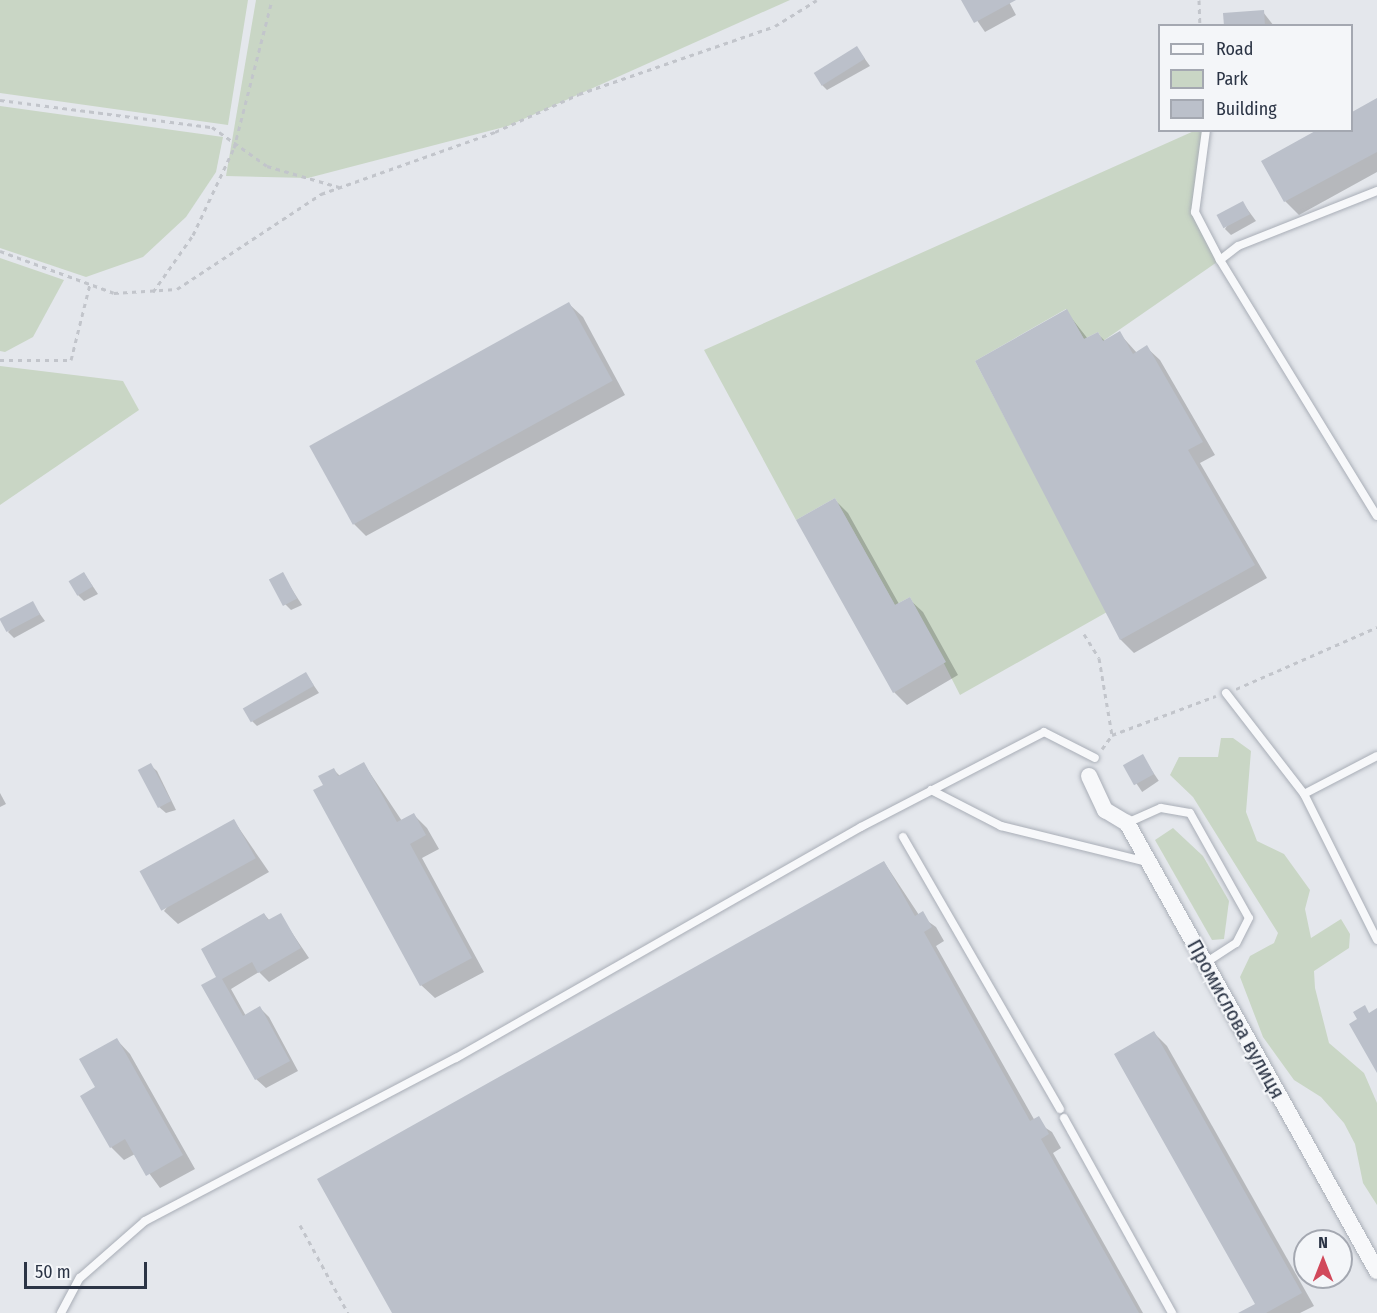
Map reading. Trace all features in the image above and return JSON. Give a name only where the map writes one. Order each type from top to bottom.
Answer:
[{"type":"street","name":"Промислова вулиця","points":[[1089,776],[1105,810],[1127,823],[1377,1271]]},
{"type":"lane","points":[[1206,132],[1195,212],[1220,260],[1377,516]]},
{"type":"lane","points":[[1220,260],[1238,246],[1377,191]]},
{"type":"lane","points":[[1226,693],[1304,794],[1377,940]]},
{"type":"lane","points":[[61,1313],[80,1278],[145,1221],[456,1058],[931,790],[1044,732],[1095,758]]},
{"type":"lane","points":[[1304,794],[1377,756]]},
{"type":"lane","points":[[931,790],[1001,826],[1149,862]]},
{"type":"lane","points":[[1127,823],[1161,808],[1190,813],[1249,918],[1236,943],[1205,963]]},
{"type":"lane","points":[[903,837],[1062,1114],[1172,1313]]},
{"type":"path","points":[[152,294],[193,235],[235,138],[272,0]]},
{"type":"path","points":[[0,251],[114,294],[152,294],[177,289],[295,207],[341,187],[495,132],[579,94],[776,26],[817,0]]},
{"type":"path","points":[[1199,0],[1200,24]]},
{"type":"path","points":[[0,100],[212,127],[235,138],[267,166],[341,187]]},
{"type":"path","points":[[0,360],[71,360],[90,284]]},
{"type":"path","points":[[1084,634],[1099,658],[1112,735]]},
{"type":"path","points":[[300,1225],[348,1313]]},
{"type":"green space","points":[[0,0],[248,0],[228,125],[0,93]]},
{"type":"green space","points":[[256,0],[790,0],[508,126],[308,178],[226,176]]},
{"type":"green space","points":[[0,106],[223,137],[216,172],[186,217],[143,257],[86,277],[0,248]]},
{"type":"green space","points":[[1192,132],[1206,132],[1195,212],[1220,260],[1103,341],[1098,332],[1084,339],[1066,309],[975,361],[1107,612],[960,695],[910,597],[895,605],[835,498],[796,520],[704,350]]},
{"type":"green space","points":[[0,258],[64,280],[33,337],[5,352],[0,351]]},
{"type":"green space","points":[[0,366],[123,381],[139,410],[0,505]]},
{"type":"green space","points":[[1221,738],[1233,738],[1251,751],[1246,812],[1257,841],[1284,854],[1310,890],[1305,909],[1311,938],[1341,919],[1350,934],[1349,948],[1314,971],[1315,988],[1329,1043],[1364,1073],[1377,1103],[1377,1205],[1363,1183],[1355,1144],[1344,1123],[1321,1097],[1294,1080],[1263,1037],[1240,977],[1250,956],[1274,943],[1278,933],[1193,797],[1170,775],[1179,757],[1218,757]]},
{"type":"green space","points":[[1173,828],[1203,856],[1229,901],[1224,939],[1212,940],[1155,840]]},
{"type":"building","points":[[961,0],[1016,0],[974,23]]},
{"type":"building","points":[[1264,10],[1265,24],[1224,24],[1223,13]]},
{"type":"building","points":[[857,46],[865,59],[822,86],[814,73]]},
{"type":"building","points":[[1377,98],[1377,152],[1284,202],[1261,161],[1313,132],[1353,132],[1353,111]]},
{"type":"building","points":[[1243,201],[1250,214],[1224,228],[1217,215]]},
{"type":"building","points":[[569,302],[613,381],[353,525],[309,446]]},
{"type":"building","points":[[1067,309],[1084,339],[1098,332],[1103,341],[1120,331],[1133,354],[1147,345],[1203,442],[1188,450],[1255,565],[1120,640],[975,361]]},
{"type":"building","points":[[835,498],[895,605],[910,597],[946,662],[893,693],[796,520]]},
{"type":"building","points":[[84,572],[93,587],[77,596],[69,581]]},
{"type":"building","points":[[283,572],[297,598],[283,606],[269,580]]},
{"type":"building","points":[[33,601],[40,614],[6,632],[0,619]]},
{"type":"building","points":[[306,672],[314,686],[251,722],[243,708]]},
{"type":"building","points":[[1143,754],[1154,774],[1134,785],[1123,765]]},
{"type":"building","points":[[364,762],[397,822],[414,813],[426,835],[410,844],[472,958],[420,986],[313,790],[323,785],[318,776],[334,768],[338,776]]},
{"type":"building","points":[[151,763],[171,801],[158,808],[138,770]]},
{"type":"building","points":[[234,819],[256,858],[161,911],[140,871]]},
{"type":"building","points":[[884,861],[915,916],[923,911],[932,927],[924,932],[1030,1121],[1039,1116],[1046,1128],[1049,1134],[1041,1139],[1139,1313],[392,1313],[317,1179]]},
{"type":"building","points":[[264,913],[268,920],[281,913],[301,948],[258,973],[252,962],[222,979],[243,1016],[260,1006],[290,1061],[255,1080],[201,985],[216,977],[201,949]]},
{"type":"building","points":[[1365,1005],[1369,1013],[1377,1008],[1377,1073],[1349,1024],[1357,1019],[1353,1012]]},
{"type":"building","points":[[1154,1031],[1293,1277],[1293,1289],[1300,1289],[1302,1293],[1266,1313],[1238,1313],[1255,1304],[1114,1054]]},
{"type":"building","points":[[117,1038],[183,1155],[146,1176],[125,1139],[110,1148],[80,1096],[95,1087],[79,1059]]}]
